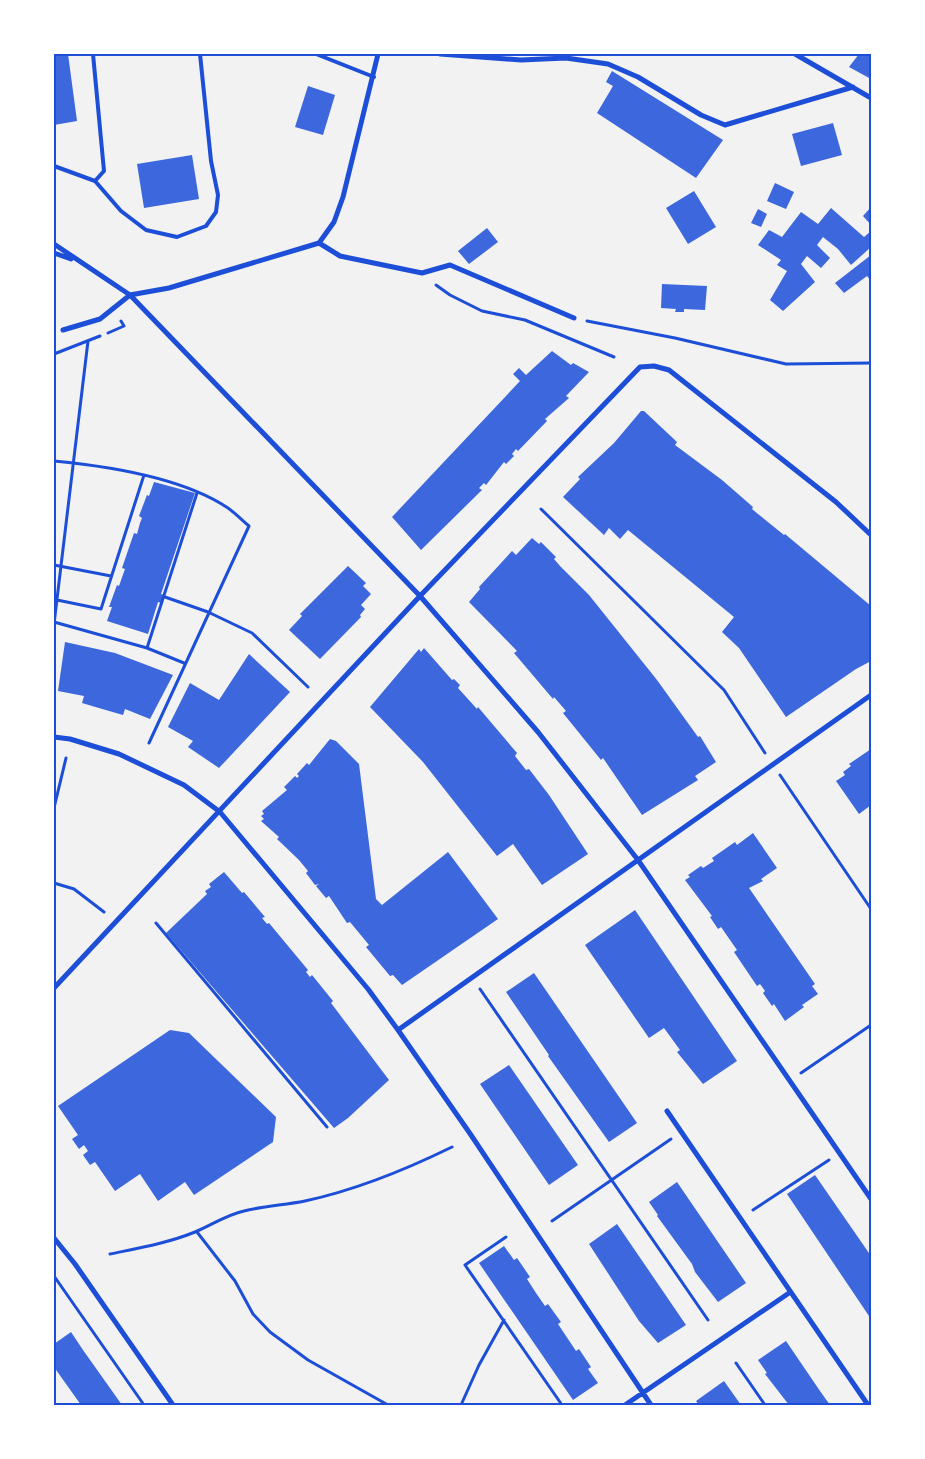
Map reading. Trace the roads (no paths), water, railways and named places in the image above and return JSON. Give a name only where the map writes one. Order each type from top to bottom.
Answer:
[{"type":"street","points":[[63,330],[100,319],[130,294],[169,288],[319,243],[334,222],[343,197],[378,54]]},
{"type":"street","points":[[440,54],[520,60],[566,58],[608,64],[638,77],[701,115],[725,125],[853,87]]},
{"type":"street","points":[[795,54],[871,98]]},
{"type":"street","points":[[319,243],[340,256],[422,273],[450,265],[574,318]]},
{"type":"street","points":[[54,244],[130,294],[420,596],[538,732],[638,860],[871,1199]]},
{"type":"street","points":[[54,253],[79,262]]},
{"type":"street","points":[[54,988],[420,596],[640,367],[654,366],[669,370],[836,502],[871,535]]},
{"type":"street","points":[[398,1030],[871,695]]},
{"type":"street","points":[[54,737],[70,739],[120,754],[184,785],[220,812],[368,989],[398,1030],[471,1135],[651,1405]]},
{"type":"street","points":[[667,1112],[789,1293],[868,1405]]},
{"type":"street","points":[[54,1238],[75,1264],[173,1405]]},
{"type":"street","points":[[625,1405],[789,1293]]},
{"type":"lane","points":[[93,54],[104,170],[95,181]]},
{"type":"lane","points":[[54,166],[95,181],[121,212],[146,230],[177,237],[206,226],[216,212],[218,195],[211,160],[200,54]]},
{"type":"lane","points":[[316,54],[374,76]]}]
